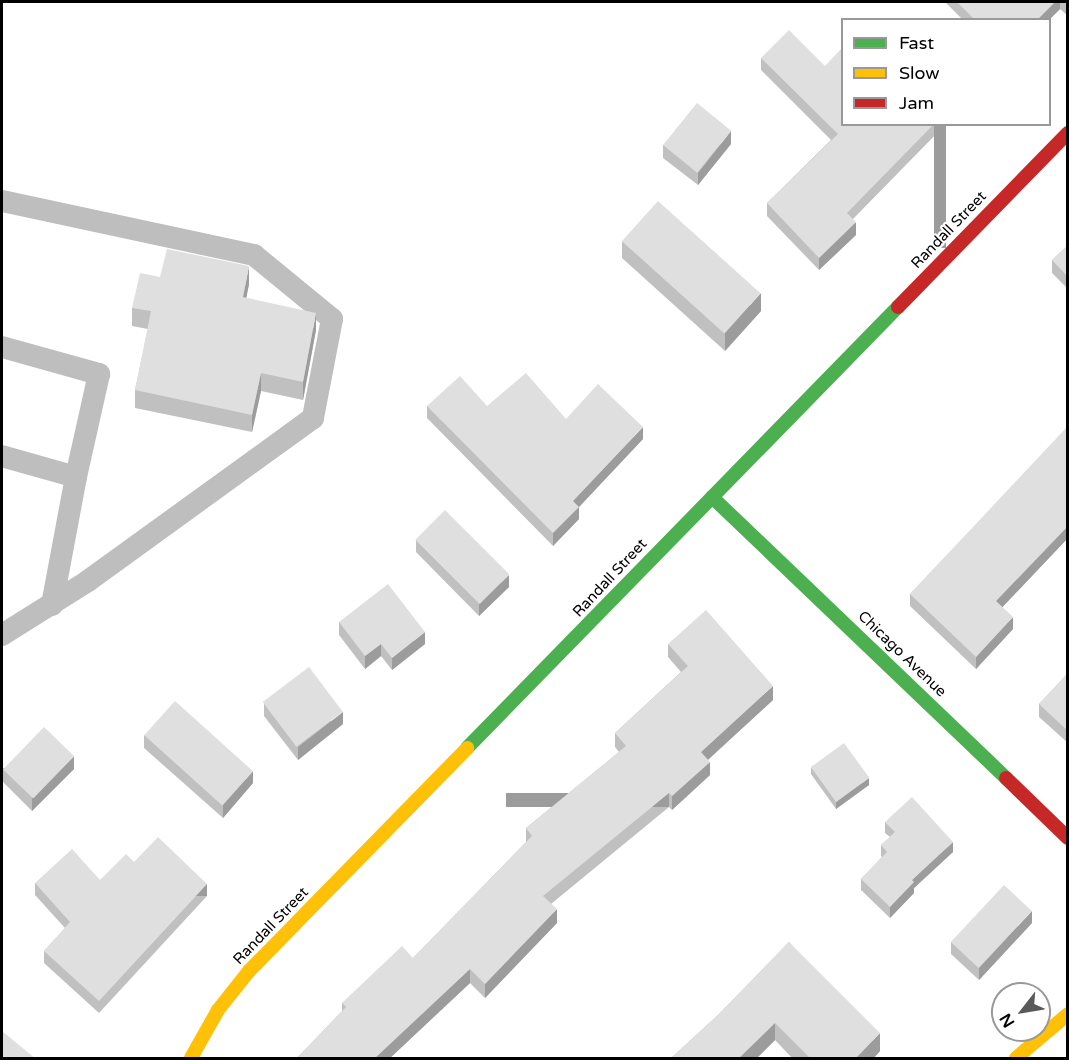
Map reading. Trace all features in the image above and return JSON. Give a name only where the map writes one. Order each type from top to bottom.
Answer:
[{"type":"street","name":"Randall Street","points":[[191,1059],[218,1010],[249,971],[1068,133]]},
{"type":"street","name":"Chicago Avenue","points":[[712,497],[1068,838]]},
{"type":"street","points":[[1016,1059],[1068,1014]]},
{"type":"lane","points":[[2,201],[254,255],[332,319],[313,418],[51,605],[2,635]]},
{"type":"lane","points":[[2,347],[99,374],[51,605]]},
{"type":"lane","points":[[2,456],[76,477]]},
{"type":"building","points":[[957,2],[1055,2],[1039,18],[973,18]]},
{"type":"building","points":[[789,30],[825,66],[841,49],[841,126],[932,126],[847,213],[856,222],[819,258],[767,203],[838,134],[761,58]]},
{"type":"building","points":[[697,103],[731,131],[697,173],[663,145]]},
{"type":"building","points":[[658,201],[761,293],[724,333],[622,241]]},
{"type":"building","points":[[1068,245],[1068,277],[1052,260]]},
{"type":"building","points":[[167,249],[249,266],[243,297],[316,313],[303,382],[261,373],[252,415],[135,390],[151,311],[132,308],[140,273],[160,277]]},
{"type":"building","points":[[526,373],[566,419],[598,384],[643,427],[573,501],[579,507],[553,533],[427,406],[460,376],[487,406]]},
{"type":"building","points":[[1067,427],[1068,526],[996,601],[1013,617],[976,657],[910,594]]},
{"type":"building","points":[[445,510],[509,574],[480,604],[415,540]]},
{"type":"building","points":[[388,584],[425,632],[392,658],[381,644],[365,656],[339,622]]},
{"type":"building","points":[[706,610],[773,686],[701,752],[710,762],[672,796],[669,793],[543,896],[557,909],[485,984],[470,969],[374,1059],[296,1059],[346,1007],[342,1003],[402,946],[413,958],[532,836],[526,828],[626,746],[615,733],[688,666],[668,644]]},
{"type":"building","points":[[309,667],[343,712],[296,747],[263,702]]},
{"type":"building","points":[[1068,673],[1068,731],[1039,704]]},
{"type":"building","points":[[175,701],[253,771],[222,805],[144,735]]},
{"type":"building","points":[[44,727],[74,756],[33,799],[3,769]]},
{"type":"building","points":[[844,743],[869,778],[836,802],[811,767]]},
{"type":"building","points":[[912,797],[953,842],[912,880],[914,882],[890,907],[861,879],[887,852],[881,845],[895,832],[885,822]]},
{"type":"building","points":[[158,837],[207,884],[99,1001],[44,951],[70,922],[35,883],[72,849],[100,880],[126,854],[134,862]]},
{"type":"building","points":[[1004,885],[1032,911],[979,968],[951,942]]},
{"type":"building","points":[[789,942],[880,1033],[855,1059],[811,1059],[775,1023],[738,1059],[670,1059],[719,1014]]},
{"type":"building","points":[[2,1031],[36,1059],[2,1059]]},
{"type":"traffic: fast","points":[[467,748],[898,307]]},
{"type":"traffic: fast","points":[[712,497],[1006,778]]},
{"type":"traffic: slow","points":[[191,1058],[218,1010],[249,971],[467,748]]},
{"type":"traffic: slow","points":[[1016,1058],[1068,1014]]},
{"type":"traffic: jam","points":[[898,307],[1068,133]]},
{"type":"traffic: jam","points":[[1006,778],[1068,838]]}]
